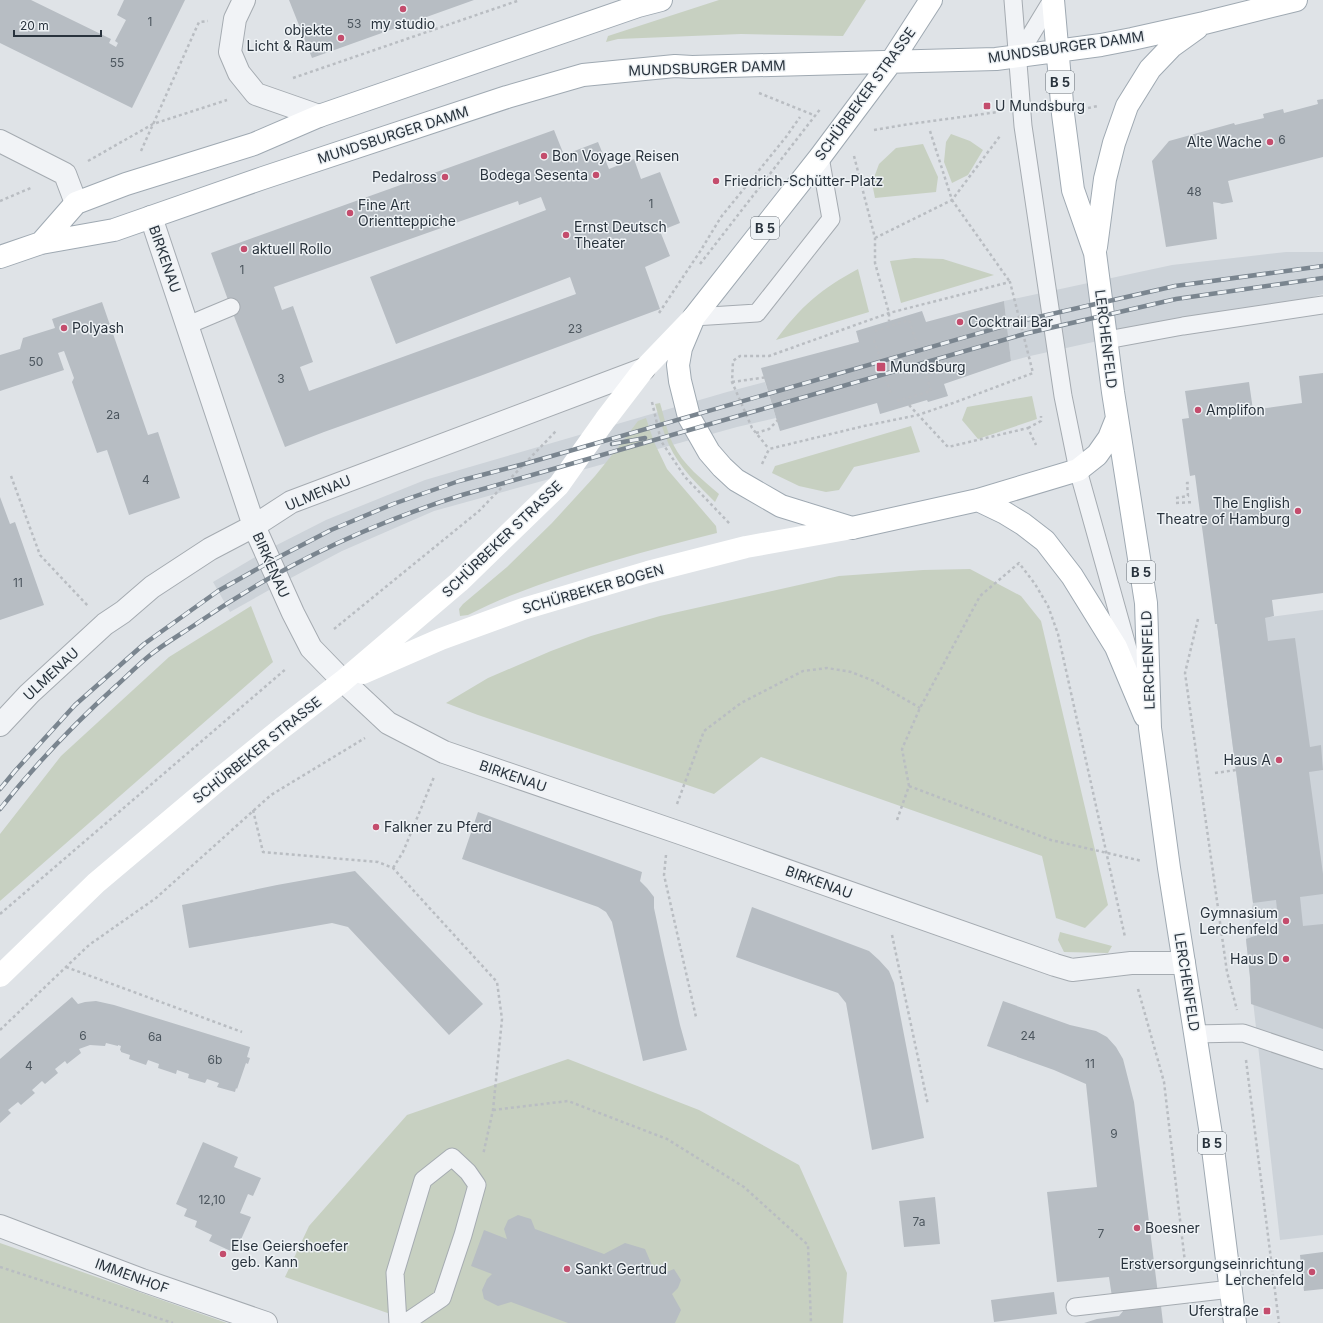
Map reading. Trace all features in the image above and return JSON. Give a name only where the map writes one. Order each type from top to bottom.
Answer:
[{"type":"main road","name":"MUNDSBURGER DAMM","points":[[41,243],[76,204],[126,184],[254,144],[319,116],[638,6],[661,0]]},
{"type":"main road","name":"SCHÜRBEKER STRASSE","points":[[0,976],[96,882],[229,771],[343,681],[459,582],[559,485],[605,420],[644,369],[694,317],[820,157],[891,62],[931,0]]},
{"type":"main road","name":"LERCHENFELD","points":[[1052,0],[1063,114],[1073,190],[1096,253],[1117,418],[1146,603],[1150,728],[1169,868],[1212,1141],[1232,1289],[1235,1323]]},
{"type":"main road","name":"MUNDSBURGER DAMM","points":[[0,257],[41,243],[114,230],[500,100],[583,75],[675,66],[891,62],[1018,56],[1101,45],[1204,23],[1296,0]]},
{"type":"main road","points":[[1096,253],[1105,179],[1114,142],[1127,106],[1150,69],[1172,46],[1204,23]]},
{"type":"main road","name":"SCHÜRBEKER BOGEN","points":[[694,317],[681,348],[678,365],[680,381],[689,416],[709,452],[736,480],[781,506],[852,528]]},
{"type":"main road","name":"SCHÜRBEKER BOGEN","points":[[343,681],[441,639],[530,607],[648,572],[746,547],[852,528],[978,500],[1078,470],[1097,455],[1109,438],[1117,418]]},
{"type":"main road","name":"B 5","points":[[978,500],[1005,513],[1023,524],[1045,541],[1072,576],[1116,647],[1150,728]]},
{"type":"street","points":[[239,9],[230,52],[239,73],[253,92],[319,116]]},
{"type":"street","points":[[0,141],[65,174],[76,204]]},
{"type":"street","name":"BIRKENAU","points":[[151,217],[254,526],[293,613],[312,648],[343,681],[388,723],[444,752],[1072,970],[1131,963],[1184,963]]},
{"type":"street","name":"ULMENAU","points":[[0,725],[29,694],[105,624],[123,612],[152,587],[210,549],[254,526],[291,502],[644,369]]},
{"type":"street","name":"IMMENHOF","points":[[0,1226],[142,1280],[266,1323]]},
{"type":"lane","points":[[1013,0],[1027,158],[1063,396],[1078,470],[1150,728]]},
{"type":"lane","points":[[1018,56],[1052,0]]},
{"type":"lane","points":[[694,317],[757,313],[831,219],[820,157]]},
{"type":"lane","points":[[1107,340],[1183,326],[1323,305]]},
{"type":"lane","points":[[188,325],[230,307]]},
{"type":"lane","points":[[1195,1034],[1243,1033],[1323,1060]]},
{"type":"lane","points":[[398,1323],[395,1273],[423,1180],[452,1157],[468,1172],[477,1185],[463,1235],[442,1298],[405,1323]]},
{"type":"lane","points":[[1075,1307],[1232,1289]]},
{"type":"path","points":[[126,184],[199,22],[239,9]]},
{"type":"path","points":[[658,315],[721,218],[800,117]]},
{"type":"path","points":[[930,131],[952,200],[1010,282],[1035,380]]},
{"type":"path","points":[[875,238],[952,200],[1002,134]]},
{"type":"path","points":[[834,137],[852,149],[875,238],[875,264],[889,313],[889,321]]},
{"type":"path","points":[[770,449],[752,428],[732,382],[733,361],[740,356],[769,356],[889,313],[1010,282]]},
{"type":"path","points":[[875,330],[909,320],[917,344]]},
{"type":"path","points":[[874,340],[880,361]]},
{"type":"path","points":[[886,366],[895,364]]},
{"type":"path","points":[[897,401],[931,391],[925,370]]},
{"type":"path","points":[[884,373],[891,394]]},
{"type":"path","points":[[760,466],[770,449],[864,426],[918,415],[1033,373]]},
{"type":"path","points":[[732,382],[768,377]]},
{"type":"path","points":[[909,405],[948,447],[1028,428],[1041,421],[1041,414]]},
{"type":"path","points":[[756,433],[770,429],[780,418]]},
{"type":"path","points":[[334,629],[479,511],[559,428]]},
{"type":"path","points":[[1028,428],[1036,445]]},
{"type":"path","points":[[11,476],[40,556],[105,624]]},
{"type":"path","points":[[1176,498],[1188,496],[1187,483],[1191,483]]},
{"type":"path","points":[[1176,503],[1194,502]]},
{"type":"path","points":[[897,820],[909,786],[902,749],[920,708],[980,596],[1019,563]]},
{"type":"path","points":[[1198,618],[1185,673],[1227,972],[1243,1033],[1279,1323]]},
{"type":"path","points":[[0,914],[287,668]]},
{"type":"path","points":[[696,1017],[664,875],[668,829],[704,731],[741,703],[803,671],[827,668],[852,672],[874,682],[920,708]]},
{"type":"path","points":[[0,1030],[89,945],[156,898],[271,795],[388,723]]},
{"type":"path","points":[[393,868],[403,852],[444,752]]},
{"type":"path","points":[[1215,773],[1236,770]]},
{"type":"path","points":[[909,786],[1051,840],[1169,868]]},
{"type":"path","points":[[253,810],[263,852],[378,862],[393,868],[497,982],[502,1019],[493,1110],[477,1185]]},
{"type":"path","points":[[885,905],[928,1105]]},
{"type":"path","points":[[66,967],[242,1032]]},
{"type":"path","points":[[493,1110],[568,1101],[667,1139],[744,1187],[808,1245],[811,1323]]},
{"type":"path","points":[[0,1267],[173,1323]]},
{"type":"shaded area","points":[[1286,252],[1323,252],[1323,294],[1277,307],[1179,323],[1011,361],[1004,301],[1172,265]]},
{"type":"shaded area","points":[[765,382],[776,418],[737,427],[434,511],[342,551],[230,612],[213,582],[267,550],[326,520],[425,480]]},
{"type":"shaded area","name":"Gymnasium Lerchenfeld","points":[[1323,610],[1323,1235],[1280,1240],[1246,939],[1253,903],[1217,624]]},
{"type":"green space","points":[[719,0],[866,0],[843,36],[741,34],[618,39],[606,42],[608,36]]},
{"type":"green space","points":[[951,134],[970,141],[983,150],[968,175],[952,183],[944,162],[946,142]]},
{"type":"green space","points":[[923,144],[938,177],[936,192],[875,198],[872,183],[879,164],[896,148]]},
{"type":"green space","points":[[914,258],[943,259],[994,275],[901,303],[890,261]]},
{"type":"green space","points":[[858,269],[869,312],[776,340],[794,317],[812,299],[845,276]]},
{"type":"green space","points":[[1032,396],[1037,419],[978,439],[962,420],[967,407]]},
{"type":"green space","points":[[660,403],[669,434],[677,452],[694,472],[719,494],[715,502],[689,475],[673,453],[665,435],[655,404]]},
{"type":"green space","points":[[646,418],[654,442],[667,469],[716,526],[717,533],[588,568],[512,595],[468,615],[460,616],[459,609],[463,604],[507,567],[552,523],[595,476],[638,421]]},
{"type":"green space","points":[[911,426],[920,452],[854,467],[839,490],[826,492],[799,486],[772,473],[775,466]]},
{"type":"green space","points":[[970,569],[1021,596],[1041,621],[1108,905],[1085,928],[1056,918],[1042,856],[761,757],[714,794],[446,703],[488,678],[551,651],[591,636],[660,616],[839,576],[923,570]]},
{"type":"green space","points":[[251,606],[273,662],[0,901],[0,834],[61,756],[169,657]]},
{"type":"green space","points":[[1060,932],[1112,946],[1108,953],[1064,952],[1058,940]]},
{"type":"green space","points":[[568,1059],[699,1110],[799,1165],[847,1273],[843,1323],[416,1323],[285,1277],[309,1226],[407,1115]]},
{"type":"green space","points":[[0,1243],[227,1323],[0,1323]]},
{"type":"building","points":[[0,0],[31,0],[111,39],[109,43],[116,47],[118,43],[115,41],[126,20],[117,15],[124,0],[185,0],[132,108],[0,43]]},
{"type":"building","points":[[289,0],[474,0],[312,58]]},
{"type":"building","points":[[1323,99],[1323,157],[1228,181],[1233,202],[1222,204],[1213,202],[1217,239],[1166,247],[1152,161],[1169,141],[1234,123],[1235,125],[1264,118],[1263,114],[1283,109],[1284,113],[1318,104],[1317,100]]},
{"type":"building","points":[[554,130],[564,155],[598,142],[609,169],[634,159],[641,179],[660,172],[680,223],[660,231],[670,256],[645,267],[660,309],[285,447],[211,253]],"holes":[[[541,197],[546,210],[370,277],[396,344],[570,277],[576,294],[309,391],[300,367],[313,362],[293,306],[282,310],[274,287],[518,201],[519,205]]]},
{"type":"building","name":"Mundsburg","points":[[1004,301],[1011,361],[944,384],[948,396],[928,402],[927,400],[880,414],[877,403],[780,431],[761,368],[859,342],[856,331],[922,311],[926,322]]},
{"type":"building","points":[[102,302],[148,435],[158,432],[180,498],[129,515],[107,450],[97,453],[72,382],[74,378],[64,351],[58,353],[64,370],[0,391],[0,355],[20,349],[23,338],[55,328],[52,319]]},
{"type":"building","points":[[1323,373],[1323,593],[1272,600],[1274,616],[1265,618],[1268,641],[1295,638],[1310,747],[1321,745],[1323,770],[1309,772],[1323,874],[1323,894],[1300,897],[1303,926],[1323,924],[1323,1029],[1251,1004],[1246,939],[1279,928],[1276,900],[1253,903],[1217,624],[1215,624],[1195,475],[1190,476],[1182,419],[1189,418],[1185,391],[1249,382],[1253,410],[1302,403],[1299,376]]},
{"type":"building","points":[[0,497],[10,524],[15,522],[44,605],[0,620]]},
{"type":"building","points":[[478,812],[642,872],[640,881],[654,897],[654,908],[664,955],[687,1050],[643,1061],[612,922],[606,912],[598,907],[462,859]]},
{"type":"building","points":[[355,871],[483,1004],[449,1035],[348,927],[332,923],[189,948],[182,905],[277,885]]},
{"type":"building","points":[[752,907],[869,951],[889,971],[894,983],[924,1138],[872,1150],[846,1003],[838,993],[736,957]]},
{"type":"building","points":[[72,997],[78,1004],[96,1001],[114,1005],[250,1047],[247,1057],[250,1058],[248,1064],[246,1063],[237,1089],[236,1088],[235,1092],[217,1087],[219,1083],[207,1079],[205,1083],[188,1078],[189,1074],[177,1070],[176,1074],[158,1068],[159,1064],[148,1060],[146,1065],[129,1059],[130,1055],[121,1052],[121,1046],[118,1045],[106,1043],[105,1046],[90,1045],[79,1049],[81,1053],[67,1064],[65,1061],[55,1069],[58,1073],[45,1084],[42,1081],[32,1090],[35,1093],[21,1105],[18,1102],[8,1110],[11,1113],[0,1123],[0,1059]]},
{"type":"building","points":[[1003,1001],[1070,1025],[1096,1031],[1107,1037],[1116,1047],[1123,1059],[1134,1102],[1158,1294],[1112,1297],[1109,1277],[1057,1282],[1047,1192],[1097,1187],[1086,1084],[1054,1070],[987,1046]]},
{"type":"building","points":[[203,1142],[238,1157],[234,1167],[261,1178],[253,1196],[248,1194],[240,1213],[251,1217],[235,1253],[209,1241],[212,1235],[195,1227],[197,1221],[184,1216],[187,1209],[176,1204]]},
{"type":"building","points":[[935,1197],[940,1244],[904,1247],[899,1201]]},
{"type":"building","name":"Sankt Gertrud","points":[[518,1215],[531,1219],[535,1229],[604,1254],[625,1243],[645,1249],[654,1270],[664,1273],[674,1269],[681,1280],[678,1288],[672,1294],[681,1310],[675,1323],[568,1323],[511,1302],[498,1306],[484,1299],[482,1290],[487,1279],[492,1274],[471,1266],[484,1230],[507,1239],[504,1229],[508,1220]]},
{"type":"building","name":"Erstversorgungseinrichtung Lerchenfeld","points":[[1323,1252],[1323,1289],[1304,1291],[1300,1255]]},
{"type":"building","points":[[1054,1292],[1057,1314],[994,1322],[991,1300]]},
{"type":"building","points":[[1161,1306],[1163,1323],[1084,1323],[1097,1319],[1119,1316],[1124,1310]]},
{"type":"railway","points":[[0,789],[75,705],[144,644],[218,591],[331,530],[393,504],[459,481],[524,464],[1025,320],[1175,286],[1323,266]]},
{"type":"railway","points":[[0,809],[70,730],[100,700],[155,651],[230,601],[262,582],[326,548],[392,519],[462,495],[1028,333],[1176,299],[1323,278]]},
{"type":"railway","points":[[612,444],[645,438]]},
{"type":"place","name":"my studio","points":[[403,9]]},
{"type":"place","name":"objekte Licht & Raum","points":[[341,38]]},
{"type":"place","name":"U Mundsburg","points":[[987,106]]},
{"type":"place","name":"Alte Wache","points":[[1270,142]]},
{"type":"place","name":"Bon Voyage Reisen","points":[[544,156]]},
{"type":"place","name":"Bodega Sesenta","points":[[596,175]]},
{"type":"place","name":"Pedalross","points":[[445,177]]},
{"type":"place","name":"Friedrich-Schütter-Platz","points":[[716,181]]},
{"type":"place","name":"Fine Art Orientteppiche","points":[[350,213]]},
{"type":"place","name":"Ernst Deutsch Theater","points":[[566,235]]},
{"type":"place","name":"aktuell Rollo","points":[[244,249]]},
{"type":"place","name":"Cocktrail Bar","points":[[960,322]]},
{"type":"place","name":"Polyash","points":[[64,328]]},
{"type":"place","name":"Mundsburg","points":[[881,367]]},
{"type":"place","name":"Amplifon","points":[[1198,410]]},
{"type":"place","name":"The English Theatre of Hamburg","points":[[1298,511]]},
{"type":"place","name":"Haus A","points":[[1279,760]]},
{"type":"place","name":"Falkner zu Pferd","points":[[376,827]]},
{"type":"place","name":"Gymnasium Lerchenfeld","points":[[1286,921]]},
{"type":"place","name":"Haus D","points":[[1286,959]]},
{"type":"place","name":"Boesner","points":[[1137,1228]]},
{"type":"place","name":"Else Geiershoefer geb. Kann","points":[[223,1254]]},
{"type":"place","name":"Sankt Gertrud","points":[[567,1269]]},
{"type":"place","name":"Erstversorgungseinrichtung Lerchenfeld","points":[[1312,1272]]},
{"type":"place","name":"Uferstraße","points":[[1267,1311]]}]
